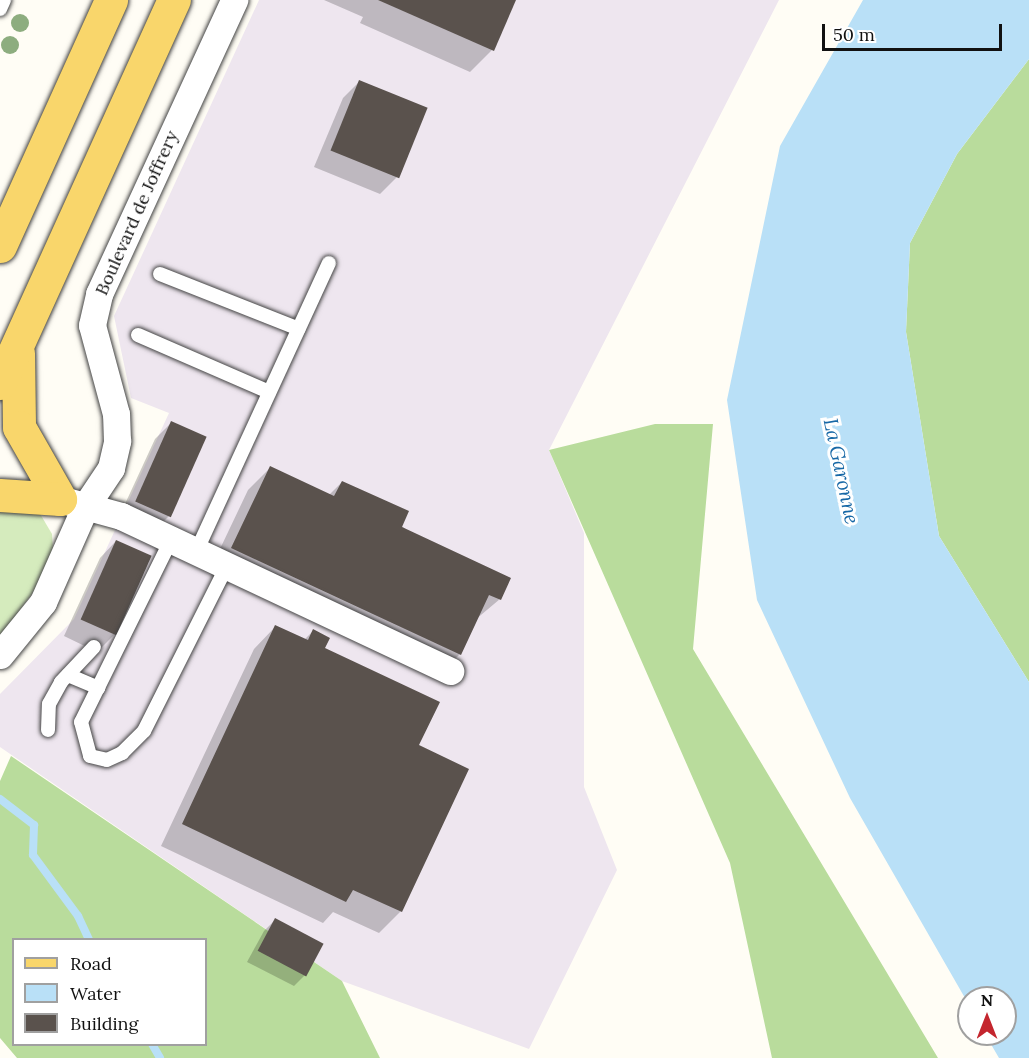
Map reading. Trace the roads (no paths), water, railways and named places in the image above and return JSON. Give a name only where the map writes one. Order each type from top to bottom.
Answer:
[{"type":"main road","points":[[0,246],[111,0]]},
{"type":"main road","points":[[0,383],[174,0]]},
{"type":"main road","points":[[18,343],[19,427],[73,503]]},
{"type":"main road","points":[[0,495],[73,503]]},
{"type":"street","name":"Boulevard de Joffrery","points":[[0,655],[43,602],[73,503],[111,468],[117,441],[116,414],[92,325],[99,294],[234,0]]},
{"type":"street","points":[[73,503],[121,516],[450,672]]},
{"type":"lane","points":[[0,9],[4,0]]},
{"type":"lane","points":[[196,552],[329,263]]},
{"type":"lane","points":[[160,274],[299,328]]},
{"type":"lane","points":[[138,335],[269,392]]},
{"type":"lane","points":[[171,540],[81,722],[90,756],[107,760],[122,753],[144,731],[227,566]]},
{"type":"lane","points":[[48,730],[49,704],[68,675],[94,647]]},
{"type":"lane","points":[[68,675],[98,688]]},
{"type":"water","name":"La Garonne","points":[[863,0],[1029,0],[1029,59],[957,154],[910,243],[906,332],[939,536],[1029,682],[1029,1058],[999,1058],[992,1046],[1017,1046],[1017,986],[958,986],[850,798],[757,600],[727,400],[780,146]]},
{"type":"waterway","points":[[0,799],[34,825],[33,855],[78,916],[88,938]]},
{"type":"waterway","points":[[153,1046],[160,1058]]}]
